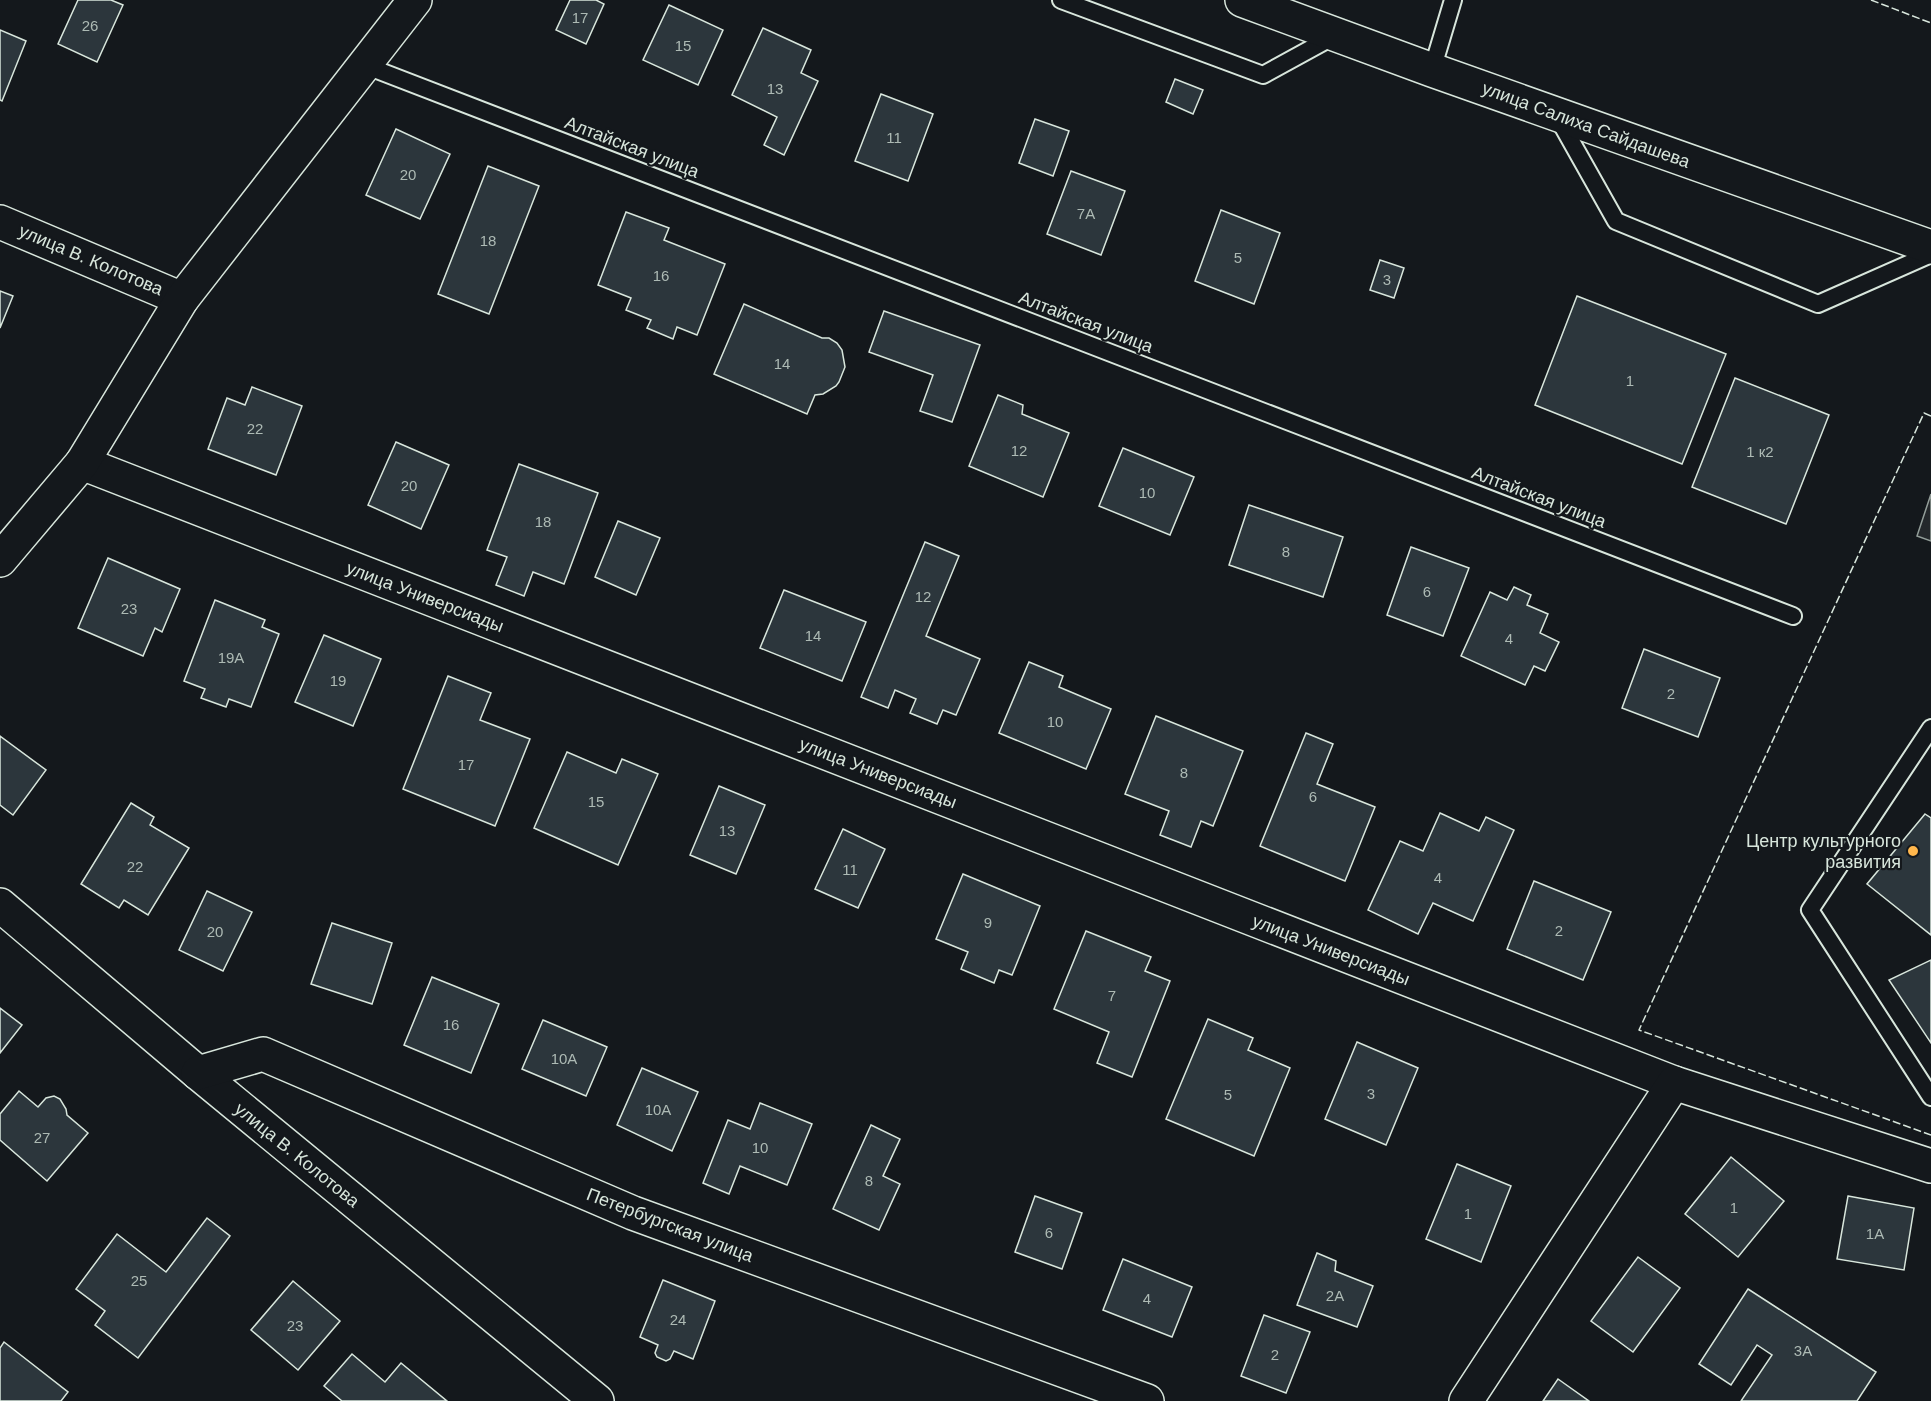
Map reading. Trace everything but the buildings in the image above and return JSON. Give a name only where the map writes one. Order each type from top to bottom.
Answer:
[{"type":"street","points":[[0,560],[81,463],[182,299],[415,0]]},
{"type":"street","name":"улица Салиха Сайдашева","points":[[1242,0],[1931,247]]},
{"type":"street","name":"улица В. Колотова","points":[[0,222],[182,299]]},
{"type":"street","name":"улица Универсиады","points":[[81,463],[1674,1083],[1931,1166]]},
{"type":"street","name":"улица В. Колотова","points":[[0,905],[198,1073],[597,1401]]},
{"type":"street","name":"Петербургская улица","points":[[198,1073],[263,1054],[633,1213],[1147,1401]]},
{"type":"street","points":[[1466,1401],[1674,1083]]},
{"type":"lane","points":[[1061,0],[1263,75],[1337,35]]},
{"type":"lane","points":[[1432,70],[1453,0]]},
{"type":"lane","name":"Алтайская улица","points":[[364,64],[1793,616]]},
{"type":"lane","points":[[1557,114],[1616,221],[1818,304],[1931,254]]},
{"type":"lane","points":[[1931,728],[1810,910],[1931,1096]]},
{"type":"shaded area","points":[[1931,494],[1931,541],[1917,536]]},
{"type":"fence","points":[[1871,0],[1931,23]]},
{"type":"fence","points":[[1931,416],[1924,413],[1639,1030],[1931,1135]]},
{"type":"place","name":"Центр культурного развития","points":[[1913,851]]}]
